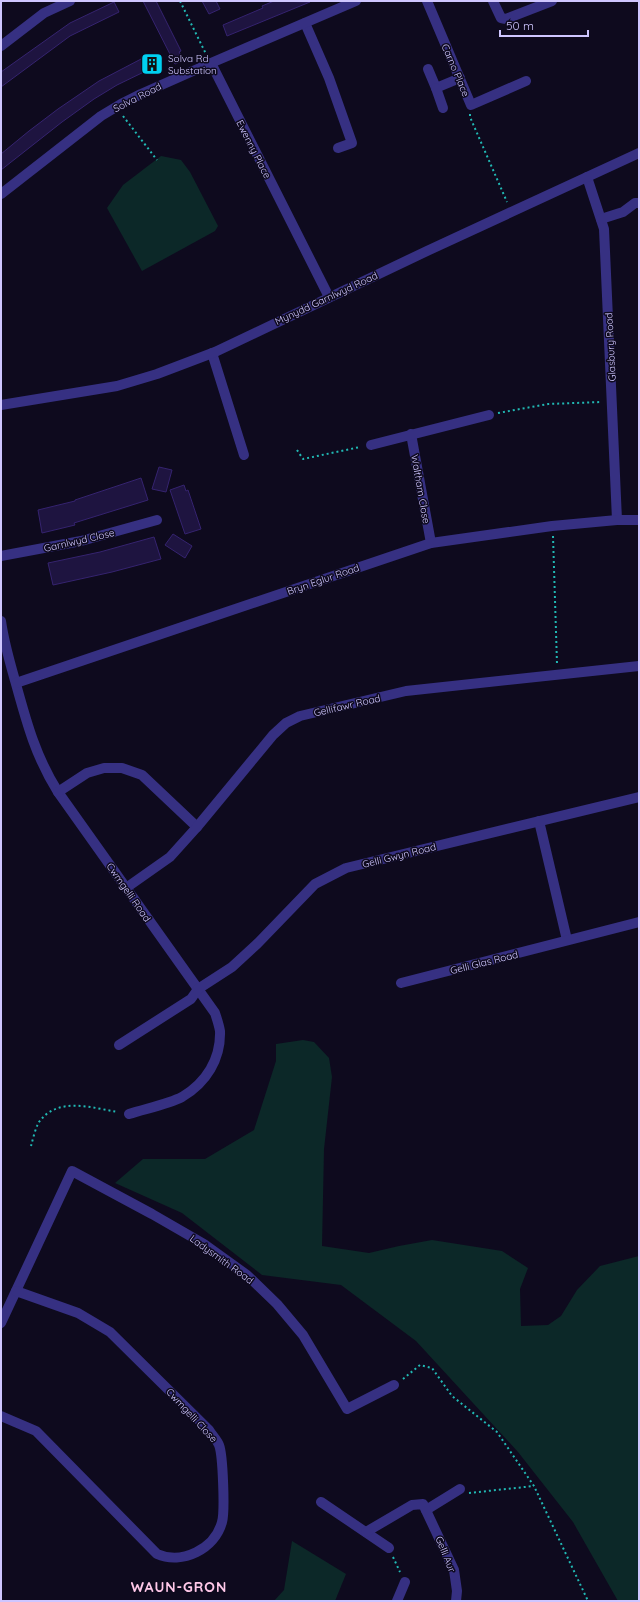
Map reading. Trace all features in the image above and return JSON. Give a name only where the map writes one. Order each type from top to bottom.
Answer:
[{"type":"street","points":[[1,46],[44,13],[70,1]]},
{"type":"street","name":"Solva Road","points":[[1,194],[101,116],[116,107],[141,94],[211,63],[356,1]]},
{"type":"street","name":"Carno Place","points":[[427,1],[471,105],[526,81]]},
{"type":"street","points":[[493,1],[501,18],[506,19],[552,1]]},
{"type":"street","points":[[305,23],[329,78],[352,143],[338,148]]},
{"type":"street","name":"Ewenny Place","points":[[211,63],[329,297]]},
{"type":"street","points":[[428,69],[443,108]]},
{"type":"street","points":[[436,88],[460,78]]},
{"type":"street","name":"Mynydd Garnlwyd Road","points":[[1,405],[117,386],[157,374],[212,352],[639,153]]},
{"type":"street","name":"Glasbury Road","points":[[587,177],[604,229],[613,401],[617,520]]},
{"type":"street","points":[[601,219],[623,212],[639,203]]},
{"type":"street","points":[[212,352],[244,455]]},
{"type":"street","points":[[371,445],[489,415]]},
{"type":"street","name":"Waltham Close","points":[[412,434],[431,543]]},
{"type":"street","name":"Garnlwyd Close","points":[[1,556],[81,541],[157,520]]},
{"type":"street","name":"Bryn Eglur Road","points":[[16,682],[431,543],[552,526],[617,520],[639,520]]},
{"type":"street","name":"Cwmgelli Road","points":[[1,621],[4,641],[30,736],[46,772],[58,792],[215,1013],[220,1030],[219,1048],[213,1067],[202,1083],[181,1097],[129,1114]]},
{"type":"street","name":"Gellifawr Road","points":[[126,888],[170,857],[197,828],[273,735],[286,723],[300,716],[406,691],[639,666]]},
{"type":"street","points":[[58,792],[87,773],[104,768],[122,768],[142,775],[197,828]]},
{"type":"street","name":"Gelli Gwyn Road","points":[[119,1045],[191,999],[198,989],[232,968],[315,884],[331,874],[346,868],[639,797]]},
{"type":"street","points":[[538,821],[567,940]]},
{"type":"street","name":"Gelli Glas Road","points":[[401,983],[639,922]]},
{"type":"street","name":"Ladysmith Road","points":[[16,1291],[72,1171],[204,1244],[246,1275],[277,1304],[303,1334],[347,1409],[394,1385]]},
{"type":"street","points":[[1,1323],[16,1291]]},
{"type":"street","name":"Cwmgelli Close","points":[[1,1416],[36,1431],[157,1554],[166,1558],[184,1558],[201,1551],[218,1532],[223,1520],[222,1457],[219,1444],[209,1430],[110,1332],[78,1313],[16,1291]]},
{"type":"street","points":[[366,1532],[412,1505],[423,1504],[426,1510],[460,1489]]},
{"type":"street","points":[[321,1502],[389,1548]]},
{"type":"street","name":"Gelli Aur","points":[[426,1510],[454,1570],[457,1592],[456,1601]]},
{"type":"street","points":[[397,1601],[405,1582]]},
{"type":"path","points":[[180,1],[211,63]]},
{"type":"path","points":[[471,105],[470,117],[511,212]]},
{"type":"path","points":[[116,107],[156,160]]},
{"type":"path","points":[[489,415],[548,404],[613,401]]},
{"type":"path","points":[[297,450],[303,460],[371,445]]},
{"type":"path","points":[[552,526],[558,675]]},
{"type":"path","points":[[31,1146],[38,1123],[48,1113],[63,1106],[79,1105],[129,1114]]},
{"type":"path","points":[[394,1385],[420,1365],[432,1368],[452,1396],[497,1432],[534,1486],[588,1601]]},
{"type":"path","points":[[460,1489],[464,1494],[534,1486]]},
{"type":"path","points":[[389,1548],[405,1582]]},
{"type":"green space","points":[[161,156],[181,160],[190,172],[218,226],[215,231],[142,271],[107,208],[123,185]]},
{"type":"green space","points":[[303,1040],[314,1042],[329,1058],[332,1077],[324,1149],[322,1246],[369,1253],[432,1240],[502,1251],[528,1268],[520,1289],[521,1326],[548,1325],[561,1316],[577,1290],[600,1266],[639,1256],[639,1601],[618,1601],[573,1522],[518,1452],[416,1341],[341,1285],[262,1275],[182,1213],[115,1183],[143,1159],[205,1159],[254,1130],[276,1061],[276,1044]]},
{"type":"green space","points":[[292,1541],[346,1574],[335,1601],[274,1601],[284,1590]]},
{"type":"building","points":[[143,1],[156,1],[184,60],[175,64]]},
{"type":"building","points":[[202,1],[216,1],[220,9],[209,14]]},
{"type":"building","points":[[274,1],[310,2],[227,36],[223,25],[263,8],[262,6]]},
{"type":"building","points":[[114,2],[119,12],[70,36],[1,87],[1,72],[70,23]]},
{"type":"building","points":[[143,58],[148,70],[117,85],[94,99],[1,170],[1,154],[29,131],[99,81]]},
{"type":"building","points":[[159,467],[172,470],[166,492],[152,489]]},
{"type":"building","points":[[141,478],[148,500],[74,523],[75,525],[42,533],[38,510],[75,501]]},
{"type":"building","points":[[184,485],[186,491],[188,490],[201,529],[185,534],[170,490]]},
{"type":"building","points":[[173,534],[192,546],[185,558],[165,545]]},
{"type":"building","points":[[154,537],[161,559],[53,585],[48,563],[100,552]]},
{"type":"place","name":"Solva Rd Substation","points":[[152,64]]},
{"type":"district","name":"WAUN-GRON","points":[[179,1587]]}]
